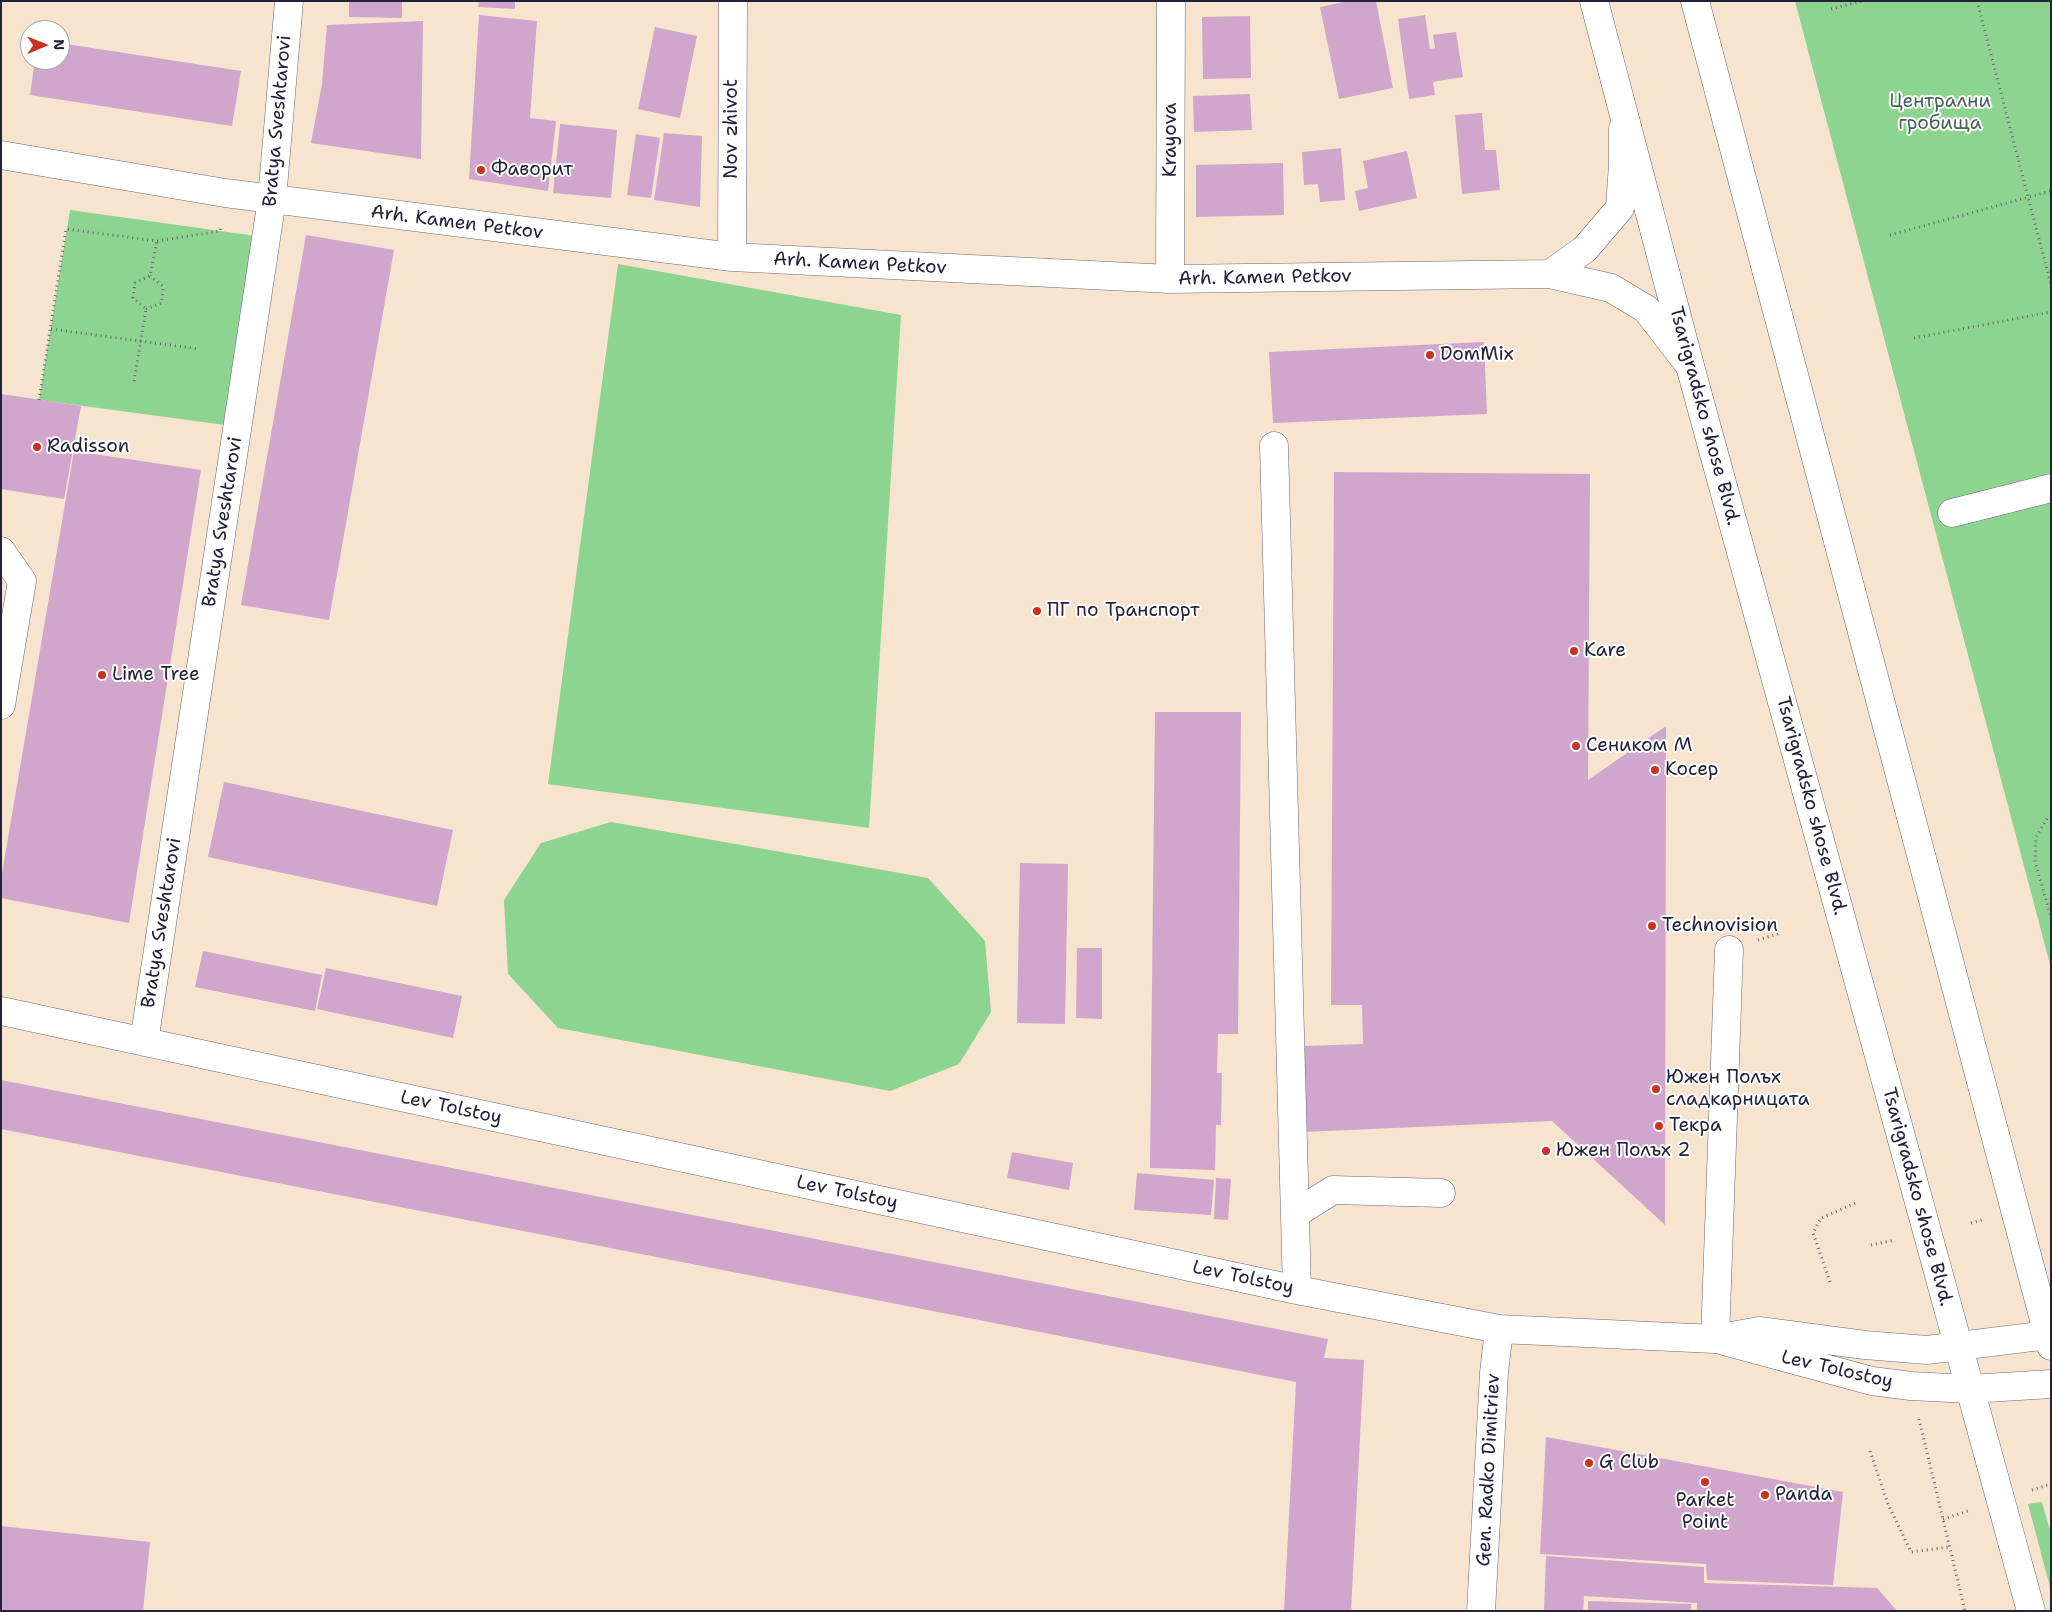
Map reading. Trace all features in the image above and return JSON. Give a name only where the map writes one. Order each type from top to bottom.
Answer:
[{"type":"street","name":"Bratya Sveshtarovi","points":[[144,1042],[272,199],[289,1]]},
{"type":"street","name":"Nov zhivot","points":[[732,258],[733,1]]},
{"type":"street","name":"Krayova","points":[[1170,279],[1171,1]]},
{"type":"street","name":"Tsarigradsko shose Blvd.","points":[[1594,1],[1690,366],[2031,1611]]},
{"type":"street","points":[[1694,1],[2049,1341]]},
{"type":"street","points":[[1550,274],[1586,249],[1620,208],[1623,164],[1622,110]]},
{"type":"street","name":"Arh. Kamen Petkov","points":[[1,155],[225,194],[732,258],[1170,279],[1550,274],[1611,288],[1646,310],[1690,366]]},
{"type":"street","points":[[1274,446],[1297,1290]]},
{"type":"street","points":[[1952,513],[2051,488]]},
{"type":"street","points":[[1,551],[22,581],[1,705]]},
{"type":"street","points":[[1706,1339],[1729,950]]},
{"type":"street","name":"Lev Tolstoy","points":[[1,1011],[1297,1290],[1499,1329],[1706,1339]]},
{"type":"street","points":[[1295,1214],[1333,1190],[1441,1193]]},
{"type":"street","name":"Gen. Radko Dimitriev","points":[[1481,1611],[1494,1373],[1499,1329]]},
{"type":"street","name":"Lev Tolostoy","points":[[1706,1339],[1759,1331],[1865,1345],[1918,1349],[2049,1341]]},
{"type":"street","name":"Lev Tolostoy","points":[[1706,1339],[1872,1381],[1912,1386],[1970,1389],[2051,1384]]},
{"type":"path","points":[[1831,9],[1862,1]]},
{"type":"path","points":[[1977,1],[2051,285]]},
{"type":"path","points":[[1890,235],[2051,190]]},
{"type":"path","points":[[40,400],[66,229],[157,241],[220,231],[225,194]]},
{"type":"path","points":[[150,276],[157,241]]},
{"type":"path","points":[[146,309],[133,298],[135,282],[150,276]]},
{"type":"path","points":[[146,309],[162,303],[163,286],[150,276]]},
{"type":"path","points":[[134,381],[146,309]]},
{"type":"path","points":[[1914,338],[2051,312]]},
{"type":"path","points":[[51,329],[198,349]]},
{"type":"path","points":[[2051,816],[2048,817],[2036,837],[2035,862],[2051,917]]},
{"type":"path","points":[[1830,1282],[1813,1233],[1821,1218],[1858,1202]]},
{"type":"path","points":[[1971,1223],[1985,1219]]},
{"type":"path","points":[[1871,1245],[1895,1240]]},
{"type":"path","points":[[1912,1386],[1965,1611]]},
{"type":"path","points":[[1870,1451],[1888,1504],[1911,1552],[1950,1547]]},
{"type":"green space","name":"Централни гробища","points":[[1795,1],[2051,1],[2051,968],[1816,81]]},
{"type":"green space","points":[[70,210],[256,236],[225,425],[39,400]]},
{"type":"green space","points":[[618,264],[901,315],[869,828],[548,784]]},
{"type":"green space","points":[[611,822],[928,878],[985,941],[991,1012],[959,1064],[890,1091],[558,1028],[508,974],[504,900],[541,843]]},
{"type":"green space","points":[[2042,1502],[2051,1534],[2051,1591],[2028,1504]]},
{"type":"building","points":[[349,1],[402,1],[402,18],[349,17]]},
{"type":"building","points":[[479,1],[515,1],[515,9],[478,7]]},
{"type":"building","points":[[1348,1],[1376,1],[1393,88],[1339,99],[1320,7]]},
{"type":"building","points":[[479,15],[537,21],[530,118],[556,121],[548,191],[469,179]]},
{"type":"building","points":[[1425,15],[1430,49],[1435,48],[1433,35],[1456,32],[1463,77],[1433,82],[1435,95],[1409,99],[1398,19]]},
{"type":"building","points":[[1250,16],[1251,78],[1203,79],[1202,17]]},
{"type":"building","points":[[423,21],[421,159],[311,143],[322,84],[327,25]]},
{"type":"building","points":[[655,27],[697,36],[680,118],[638,109]]},
{"type":"building","points":[[70,45],[241,71],[232,126],[30,95],[34,70],[70,70]]},
{"type":"building","points":[[1250,94],[1252,130],[1194,132],[1193,96]]},
{"type":"building","points":[[1482,113],[1485,150],[1496,150],[1500,190],[1462,194],[1455,115]]},
{"type":"building","points":[[560,124],[617,130],[611,198],[553,193]]},
{"type":"building","points":[[664,133],[702,136],[700,207],[654,200]]},
{"type":"building","points":[[636,134],[660,138],[651,198],[627,195]]},
{"type":"building","points":[[1341,148],[1345,200],[1320,202],[1318,184],[1304,185],[1302,152]]},
{"type":"building","points":[[1407,151],[1417,198],[1359,211],[1355,191],[1368,188],[1363,161]]},
{"type":"building","points":[[1283,163],[1284,215],[1196,217],[1196,165]]},
{"type":"building","points":[[306,235],[394,250],[329,620],[241,605]]},
{"type":"building","points":[[1484,342],[1487,414],[1273,423],[1269,352]]},
{"type":"building","name":"Radisson","points":[[1,394],[81,406],[64,499],[1,489]]},
{"type":"building","name":"Lime Tree","points":[[74,451],[201,470],[129,923],[1,898],[1,879]]},
{"type":"building","points":[[1334,472],[1590,474],[1588,780],[1666,726],[1665,1225],[1552,1121],[1304,1132],[1305,1046],[1363,1044],[1362,1005],[1331,1005]]},
{"type":"building","points":[[1155,712],[1241,712],[1238,1034],[1218,1034],[1217,1073],[1222,1073],[1221,1125],[1216,1125],[1215,1170],[1150,1168]]},
{"type":"building","points":[[224,782],[453,830],[437,906],[208,857]]},
{"type":"building","points":[[1020,863],[1068,864],[1065,1024],[1017,1023]]},
{"type":"building","points":[[1077,948],[1102,948],[1102,1019],[1076,1018]]},
{"type":"building","points":[[203,951],[322,975],[315,1011],[195,987]]},
{"type":"building","points":[[326,968],[462,996],[453,1038],[317,1009]]},
{"type":"building","points":[[1,1080],[1328,1339],[1324,1358],[1364,1360],[1351,1611],[1284,1611],[1296,1382],[1,1129]]},
{"type":"building","points":[[1012,1152],[1073,1163],[1069,1190],[1007,1178]]},
{"type":"building","points":[[1137,1173],[1214,1180],[1211,1215],[1134,1210]]},
{"type":"building","points":[[1216,1178],[1231,1179],[1228,1220],[1214,1219]]},
{"type":"building","points":[[1546,1437],[1843,1492],[1833,1585],[1707,1580],[1706,1564],[1540,1554]]},
{"type":"building","points":[[1,1526],[150,1542],[143,1611],[1,1611]]},
{"type":"building","points":[[1546,1556],[1704,1567],[1704,1583],[1877,1588],[1897,1611],[1697,1611],[1697,1603],[1584,1596],[1583,1611],[1544,1611]]},
{"type":"building","points":[[1588,1601],[1691,1604],[1691,1611],[1588,1611]]},
{"type":"place","name":"Фаворит","points":[[481,170]]},
{"type":"place","name":"DomMix","points":[[1430,355]]},
{"type":"place","name":"Radisson","points":[[37,447]]},
{"type":"place","name":"ПГ по Транспорт","points":[[1037,611]]},
{"type":"place","name":"Kare","points":[[1574,651]]},
{"type":"place","name":"Lime Tree","points":[[102,675]]},
{"type":"place","name":"Сеником М","points":[[1576,746]]},
{"type":"place","name":"Косер","points":[[1655,770]]},
{"type":"place","name":"Technovision","points":[[1652,926]]},
{"type":"place","name":"Южен Полъх сладкарницата","points":[[1656,1089]]},
{"type":"place","name":"Текра","points":[[1659,1126]]},
{"type":"place","name":"Южен Полъх 2","points":[[1546,1151]]},
{"type":"place","name":"G Club","points":[[1589,1463]]},
{"type":"place","name":"Parket Point","points":[[1705,1482]]},
{"type":"place","name":"Panda","points":[[1765,1495]]}]
